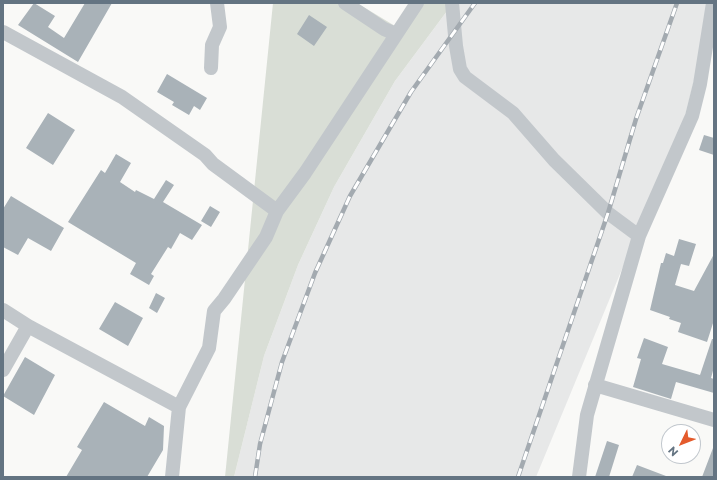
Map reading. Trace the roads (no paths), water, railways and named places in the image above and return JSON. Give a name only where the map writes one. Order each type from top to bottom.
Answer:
[{"type":"street","points":[[211,68],[212,45],[220,27],[217,3]]},
{"type":"street","points":[[345,3],[396,34]]},
{"type":"street","points":[[172,477],[179,407],[209,348],[214,311],[224,299],[266,237],[277,211],[305,174],[417,3]]},
{"type":"street","points":[[452,3],[456,46],[460,69],[465,77],[513,112],[554,160],[608,213],[638,236]]},
{"type":"street","points":[[579,477],[586,415],[638,236],[692,116],[700,84],[713,3]]},
{"type":"street","points":[[3,32],[122,97],[205,155],[214,164],[277,211]]},
{"type":"street","points":[[3,310],[28,326],[179,407]]},
{"type":"street","points":[[3,370],[28,326]]},
{"type":"street","points":[[595,385],[714,420]]},
{"type":"railway","points":[[255,477],[260,444],[282,362],[315,273],[350,196],[411,92],[475,3]]},
{"type":"railway","points":[[518,477],[608,213],[636,119],[677,3]]}]
